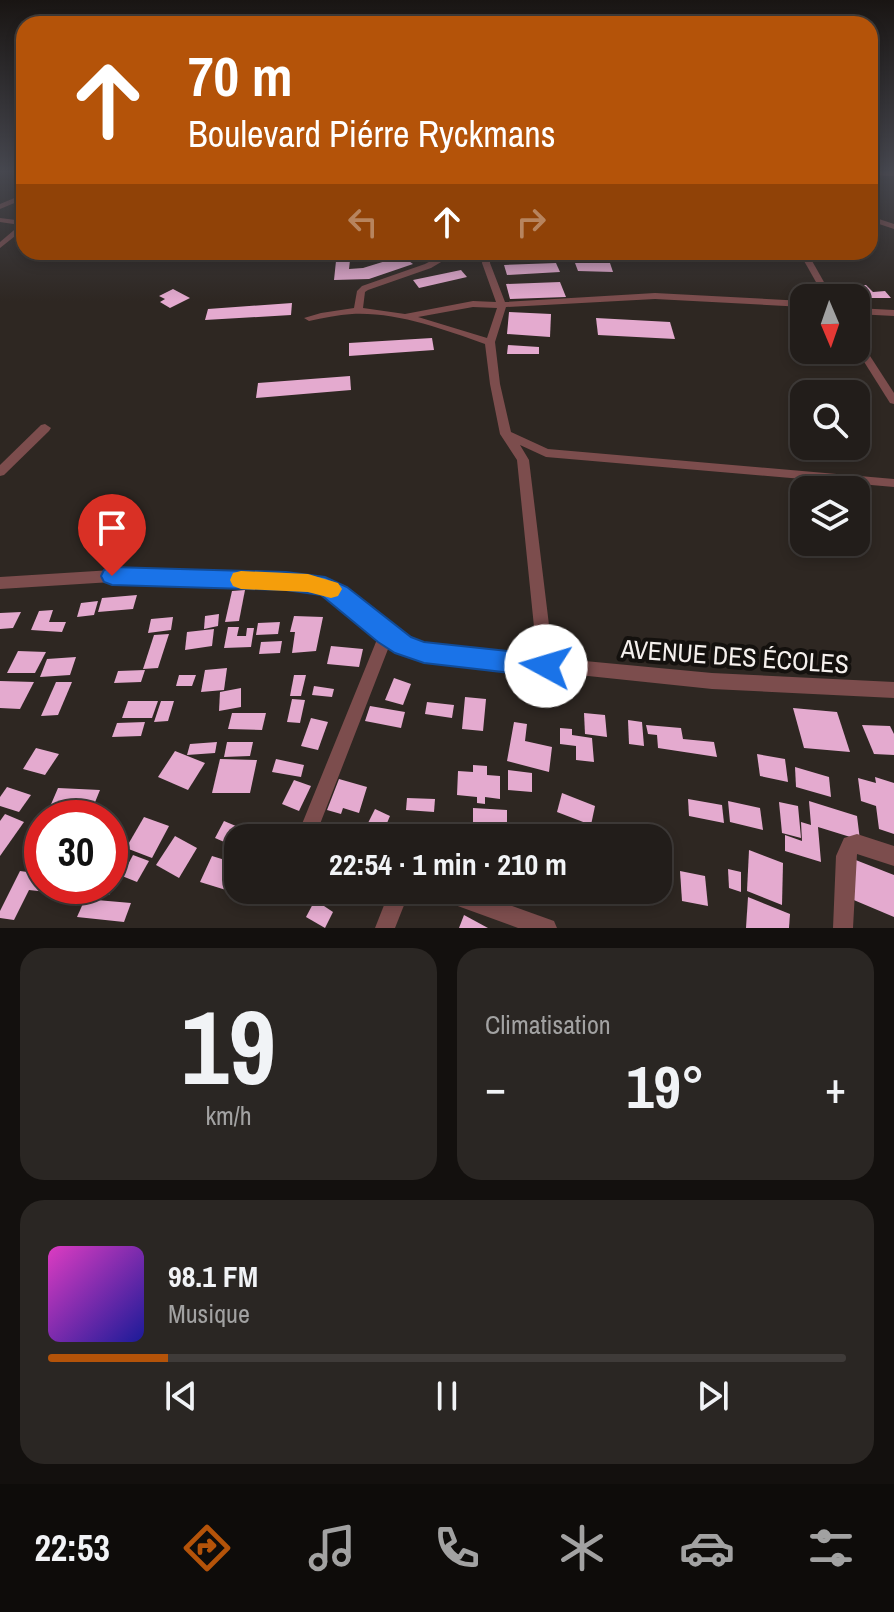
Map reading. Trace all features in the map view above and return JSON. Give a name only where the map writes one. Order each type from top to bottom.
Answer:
[{"type":"street","points":[[0,246],[16,231]]},
{"type":"street","points":[[358,311],[361,291],[365,288],[439,260]]},
{"type":"street","points":[[487,260],[502,305],[490,342],[506,434],[523,460],[546,666]]},
{"type":"street","points":[[808,260],[821,284]]},
{"type":"street","points":[[401,317],[473,304],[655,296],[790,303]]},
{"type":"street","points":[[309,318],[358,311],[401,317],[490,342]]},
{"type":"street","points":[[870,312],[894,313]]},
{"type":"street","points":[[870,363],[894,401]]},
{"type":"street","points":[[0,472],[45,428]]},
{"type":"street","points":[[506,434],[546,453],[894,483]]},
{"type":"street","points":[[523,460],[546,453]]},
{"type":"street","name":"AVENUE DES ÉCOLES","points":[[0,583],[112,576],[308,583],[339,594],[386,635],[424,652],[712,681],[894,690]]},
{"type":"street","points":[[311,824],[386,635]]},
{"type":"street","points":[[843,928],[846,856],[851,845],[857,844],[894,856]]},
{"type":"street","points":[[385,928],[394,904]]},
{"type":"street","points":[[479,904],[547,928]]},
{"type":"building","points":[[350,260],[349,269],[389,260],[408,260],[413,264],[369,279],[334,280],[336,261]]},
{"type":"building","points":[[640,260],[722,260],[723,262]]},
{"type":"building","points":[[556,263],[560,272],[507,275],[504,265]]},
{"type":"building","points":[[575,263],[610,263],[613,272],[578,271]]},
{"type":"building","points":[[461,270],[467,277],[419,288],[413,280]]},
{"type":"building","points":[[560,282],[566,297],[510,299],[506,284]]},
{"type":"building","points":[[173,289],[190,298],[170,308],[160,302],[165,299],[159,296]]},
{"type":"building","points":[[870,289],[873,292],[885,291],[891,298],[870,298]]},
{"type":"building","points":[[292,303],[291,315],[205,320],[208,309]]},
{"type":"building","points":[[509,312],[551,314],[550,337],[507,334]]},
{"type":"building","points":[[596,318],[670,322],[675,339],[598,335]]},
{"type":"building","points":[[432,338],[434,350],[349,356],[349,343]]},
{"type":"building","points":[[508,345],[539,347],[539,354],[507,354]]},
{"type":"building","points":[[350,376],[351,390],[256,398],[258,383]]},
{"type":"building","points":[[245,590],[239,621],[225,622],[232,591]]},
{"type":"building","points":[[137,595],[133,609],[98,612],[102,598]]},
{"type":"building","points":[[98,601],[94,615],[77,617],[81,603]]},
{"type":"building","points":[[53,610],[49,622],[66,622],[62,632],[31,630],[39,611]]},
{"type":"building","points":[[21,612],[13,628],[0,629],[0,613]]},
{"type":"building","points":[[219,614],[218,626],[204,629],[205,616]]},
{"type":"building","points":[[294,616],[323,617],[316,651],[292,653],[295,632],[290,632]]},
{"type":"building","points":[[173,617],[171,630],[148,633],[151,619]]},
{"type":"building","points":[[280,622],[278,634],[256,635],[258,623]]},
{"type":"building","points":[[228,627],[239,627],[237,636],[246,636],[247,628],[254,628],[251,647],[224,648]]},
{"type":"building","points":[[214,629],[212,646],[185,650],[187,632]]},
{"type":"building","points":[[169,634],[158,668],[143,669],[154,635]]},
{"type":"building","points":[[282,641],[280,653],[259,654],[261,642]]},
{"type":"building","points":[[331,646],[363,649],[359,667],[327,664]]},
{"type":"building","points":[[18,651],[46,652],[35,673],[7,673]]},
{"type":"building","points":[[76,657],[70,675],[40,677],[47,659]]},
{"type":"building","points":[[227,668],[224,690],[201,692],[205,670]]},
{"type":"building","points":[[145,670],[141,682],[114,683],[118,671]]},
{"type":"building","points":[[179,675],[196,675],[192,686],[176,686]]},
{"type":"building","points":[[294,675],[306,675],[301,696],[290,696]]},
{"type":"building","points":[[394,678],[411,684],[403,705],[385,700]]},
{"type":"building","points":[[0,681],[34,682],[20,709],[0,708]]},
{"type":"building","points":[[56,682],[72,682],[58,715],[41,716]]},
{"type":"building","points":[[314,686],[334,689],[332,697],[312,695]]},
{"type":"building","points":[[241,688],[241,707],[219,711],[220,692]]},
{"type":"building","points":[[465,697],[486,699],[483,731],[462,729]]},
{"type":"building","points":[[292,699],[305,700],[300,723],[287,722]]},
{"type":"building","points":[[128,701],[158,701],[152,718],[122,718]]},
{"type":"building","points":[[161,701],[174,701],[168,721],[154,722]]},
{"type":"building","points":[[427,702],[454,705],[452,718],[425,714]]},
{"type":"building","points":[[370,706],[405,712],[401,728],[365,721]]},
{"type":"building","points":[[793,708],[837,712],[850,752],[804,748]]},
{"type":"building","points":[[232,713],[266,713],[262,730],[228,729]]},
{"type":"building","points":[[584,713],[605,715],[607,737],[585,734]]},
{"type":"building","points":[[311,718],[328,722],[318,750],[301,746]]},
{"type":"building","points":[[628,720],[642,722],[644,746],[629,744]]},
{"type":"building","points":[[145,722],[141,736],[112,737],[117,723]]},
{"type":"building","points":[[514,722],[527,724],[525,741],[552,747],[549,772],[507,761]]},
{"type":"building","points":[[646,725],[681,728],[683,739],[714,742],[717,757],[658,748],[657,735],[648,734]]},
{"type":"building","points":[[862,725],[890,726],[894,734],[894,755],[874,754]]},
{"type":"building","points":[[560,728],[572,729],[572,735],[592,738],[594,762],[576,760],[576,746],[560,744]]},
{"type":"building","points":[[217,742],[215,753],[187,755],[190,744]]},
{"type":"building","points":[[227,742],[253,742],[250,756],[224,757]]},
{"type":"building","points":[[36,748],[59,754],[45,775],[23,769]]},
{"type":"building","points":[[175,751],[205,763],[188,790],[158,777]]},
{"type":"building","points":[[757,754],[785,759],[788,782],[760,776]]},
{"type":"building","points":[[220,759],[257,760],[250,793],[212,793]]},
{"type":"building","points":[[276,759],[304,765],[301,777],[272,772]]},
{"type":"building","points":[[473,765],[487,766],[487,775],[500,776],[500,799],[485,797],[485,804],[477,803],[477,797],[457,795],[458,771],[473,772]]},
{"type":"building","points":[[795,767],[829,777],[831,797],[796,787]]},
{"type":"building","points":[[508,770],[532,773],[532,792],[508,790]]},
{"type":"building","points":[[875,777],[894,783],[894,834],[879,829],[876,806],[861,801],[858,778],[876,783]]},
{"type":"building","points":[[339,779],[367,787],[359,813],[343,808],[341,814],[327,810]]},
{"type":"building","points":[[294,780],[311,786],[299,811],[282,804]]},
{"type":"building","points":[[7,787],[31,795],[24,800],[19,812],[0,806],[0,797]]},
{"type":"building","points":[[58,788],[100,790],[96,800],[53,800]]},
{"type":"building","points":[[562,793],[595,806],[591,824],[557,812]]},
{"type":"building","points":[[407,798],[435,799],[434,812],[406,810]]},
{"type":"building","points":[[688,799],[722,805],[724,823],[689,816]]},
{"type":"building","points":[[728,801],[760,808],[763,830],[730,822]]},
{"type":"building","points":[[809,801],[857,816],[860,840],[818,827],[821,862],[785,851],[785,835],[802,841],[801,822],[811,825]]},
{"type":"building","points":[[779,802],[798,806],[801,838],[782,833]]},
{"type":"building","points":[[473,808],[507,810],[507,824],[473,824]]},
{"type":"building","points":[[375,809],[390,816],[387,824],[368,824]]},
{"type":"building","points":[[5,814],[24,822],[0,856],[0,821]]},
{"type":"building","points":[[144,817],[169,826],[152,858],[128,849]]},
{"type":"building","points":[[224,821],[231,824],[224,824],[224,842],[215,838]]},
{"type":"building","points":[[175,836],[197,848],[179,878],[156,865]]},
{"type":"building","points":[[749,850],[783,863],[782,905],[747,891]]},
{"type":"building","points":[[133,855],[149,861],[137,882],[128,878],[128,865]]},
{"type":"building","points":[[212,856],[224,860],[224,889],[200,882]]},
{"type":"building","points":[[848,857],[894,875],[894,917],[849,898]]},
{"type":"building","points":[[728,869],[741,872],[741,892],[729,888]]},
{"type":"building","points":[[20,871],[24,872],[24,900],[14,920],[0,918],[0,911]]},
{"type":"building","points":[[680,871],[705,876],[708,906],[682,901]]},
{"type":"building","points":[[748,897],[790,914],[789,928],[746,928]]},
{"type":"building","points":[[131,903],[124,922],[77,917],[83,904]]},
{"type":"building","points":[[313,904],[321,904],[333,912],[325,928],[306,917]]},
{"type":"building","points":[[464,915],[488,928],[459,928]]},
{"type":"slow traffic","points":[[241,580],[308,583],[331,589]]},
{"type":"route","points":[[112,576],[286,581],[325,586],[339,594],[386,635],[404,645],[424,652],[546,666]]}]
